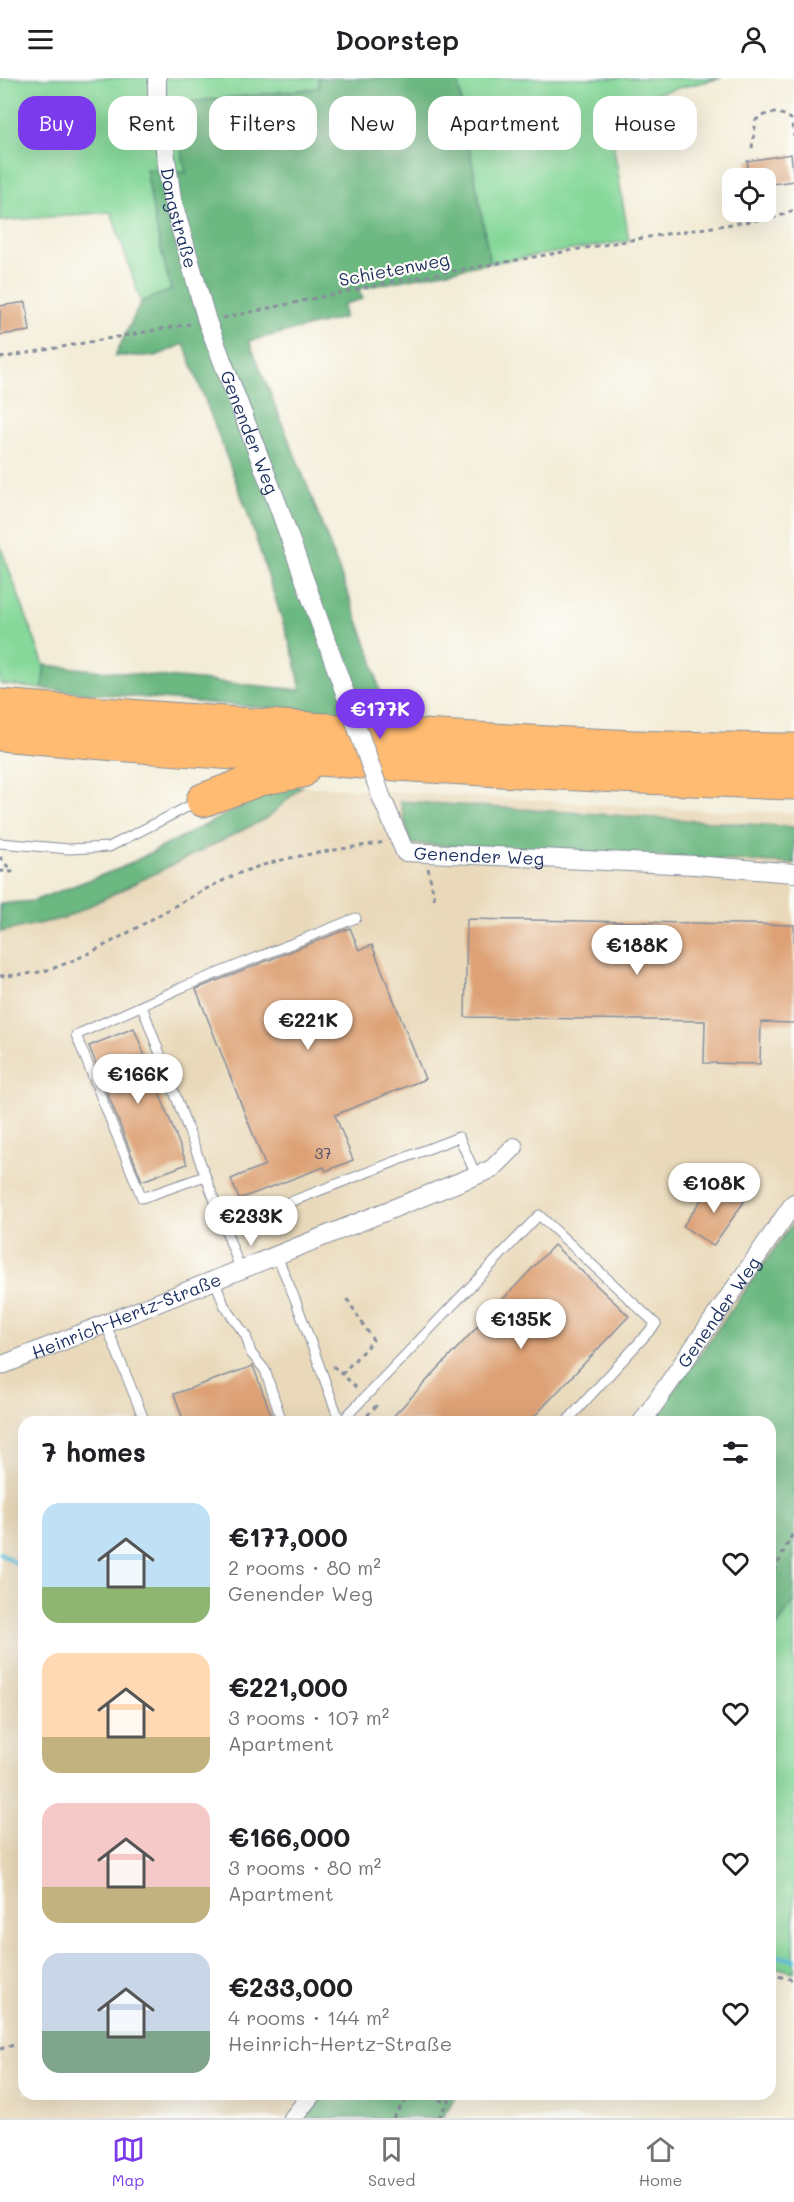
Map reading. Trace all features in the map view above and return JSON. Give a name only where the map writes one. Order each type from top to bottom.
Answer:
[{"type":"highway","points":[[0,706],[214,723],[468,738],[637,747],[794,750]]},
{"type":"highway","points":[[0,734],[367,763],[794,783]]},
{"type":"highway","points":[[203,800],[276,775],[367,763]]},
{"type":"street","name":"Dongstraße","points":[[157,78],[157,95],[172,199],[207,321]]},
{"type":"street","name":"Genender Weg","points":[[207,321],[279,508],[381,796],[405,852],[695,865],[794,873]]},
{"type":"street","name":"Heinrich-Hertz-Straße","points":[[0,1366],[492,1169],[514,1147]]},
{"type":"street","name":"Genender Weg","points":[[646,1416],[794,1203]]},
{"type":"street","points":[[293,2118],[307,2100]]},
{"type":"lane","points":[[0,843],[69,849],[109,847],[203,800]]},
{"type":"lane","points":[[205,1176],[142,1198],[76,1035],[183,987],[356,918]]},
{"type":"lane","points":[[142,1006],[241,1270]]},
{"type":"lane","points":[[225,1227],[459,1137],[476,1175]]},
{"type":"lane","points":[[346,1416],[539,1215],[656,1324],[572,1416]]},
{"type":"lane","points":[[277,1256],[338,1416]]},
{"type":"lane","points":[[215,1281],[224,1305],[246,1336],[251,1353],[265,1370],[280,1416]]},
{"type":"lane","points":[[106,1325],[144,1416]]},
{"type":"path","points":[[752,148],[756,120],[765,114],[783,113],[791,118],[794,136]]},
{"type":"path","name":"Schietenweg","points":[[0,358],[207,321],[391,282],[777,217],[794,210]]},
{"type":"path","points":[[0,976],[53,969],[98,948],[233,876],[264,865],[299,855],[399,840]]},
{"type":"path","points":[[424,853],[435,901]]},
{"type":"path","points":[[0,857],[12,872],[0,871]]},
{"type":"path","points":[[342,1374],[373,1340],[347,1299]]},
{"type":"path","points":[[776,1568],[794,1531]]},
{"type":"path","points":[[776,1976],[794,1980]]},
{"type":"path","points":[[0,2049],[18,2044]]},
{"type":"path","points":[[393,2118],[405,2100]]},
{"type":"path","points":[[439,2100],[447,2102]]},
{"type":"path","points":[[439,2118],[449,2100]]},
{"type":"shaded area","points":[[302,786],[698,810],[794,813],[794,1425],[776,1423],[776,1416],[18,1416],[18,2100],[306,2100],[292,2118],[0,2118],[0,932],[65,918]]},
{"type":"green space","points":[[0,78],[318,78],[320,88],[246,96],[209,96],[209,100],[197,101],[197,96],[108,96],[108,150],[184,150],[186,173],[147,169],[155,222],[171,291],[141,302],[111,212],[0,221]]},
{"type":"green space","points":[[318,78],[457,78],[460,96],[428,96],[428,150],[470,150],[490,263],[358,289],[363,299],[344,304],[344,318],[249,341],[309,490],[372,658],[386,718],[43,689],[44,665],[301,690],[295,660],[247,511],[184,344],[156,356],[115,356],[141,302],[171,290],[155,222],[146,169],[186,173],[182,150],[197,150],[197,101],[209,100],[209,150],[317,150],[317,96],[246,96],[319,88]]},
{"type":"green space","points":[[457,78],[721,78],[645,96],[593,96],[593,150],[614,150],[629,241],[490,263],[470,150],[581,150],[581,96],[460,96]]},
{"type":"green space","points":[[0,545],[44,665],[43,689],[0,684]]},
{"type":"green space","points":[[283,785],[302,786],[267,818],[65,918],[0,932],[0,904],[33,901],[121,868]]},
{"type":"green space","points":[[400,801],[794,827],[794,864],[410,844]]},
{"type":"green space","points":[[794,1221],[794,1601],[776,1627],[776,1416],[656,1416]]},
{"type":"green space","points":[[794,1601],[794,1972],[776,1968],[776,1627]]},
{"type":"green space","points":[[307,2100],[453,2100],[442,2118],[293,2118]]},
{"type":"building","points":[[791,154],[794,181],[776,183],[776,168],[748,168],[747,161]]},
{"type":"building","points":[[26,302],[30,331],[0,335],[0,306]]},
{"type":"building","points":[[467,919],[794,925],[794,1023],[761,1022],[760,1064],[704,1063],[705,1021],[465,1017]]},
{"type":"building","points":[[350,928],[359,950],[372,945],[425,1079],[335,1115],[353,1160],[326,1171],[324,1167],[239,1199],[231,1179],[265,1165],[196,989]]},
{"type":"building","points":[[134,1028],[187,1164],[142,1181],[89,1046]]},
{"type":"building","points":[[714,1181],[744,1202],[713,1246],[683,1226]]},
{"type":"building","points":[[554,1245],[629,1316],[535,1416],[394,1416]]},
{"type":"building","points":[[253,1366],[272,1416],[182,1416],[174,1394]]},
{"type":"waterway","points":[[0,1553],[18,1564]]},
{"type":"waterway","points":[[776,1956],[794,1960]]}]
